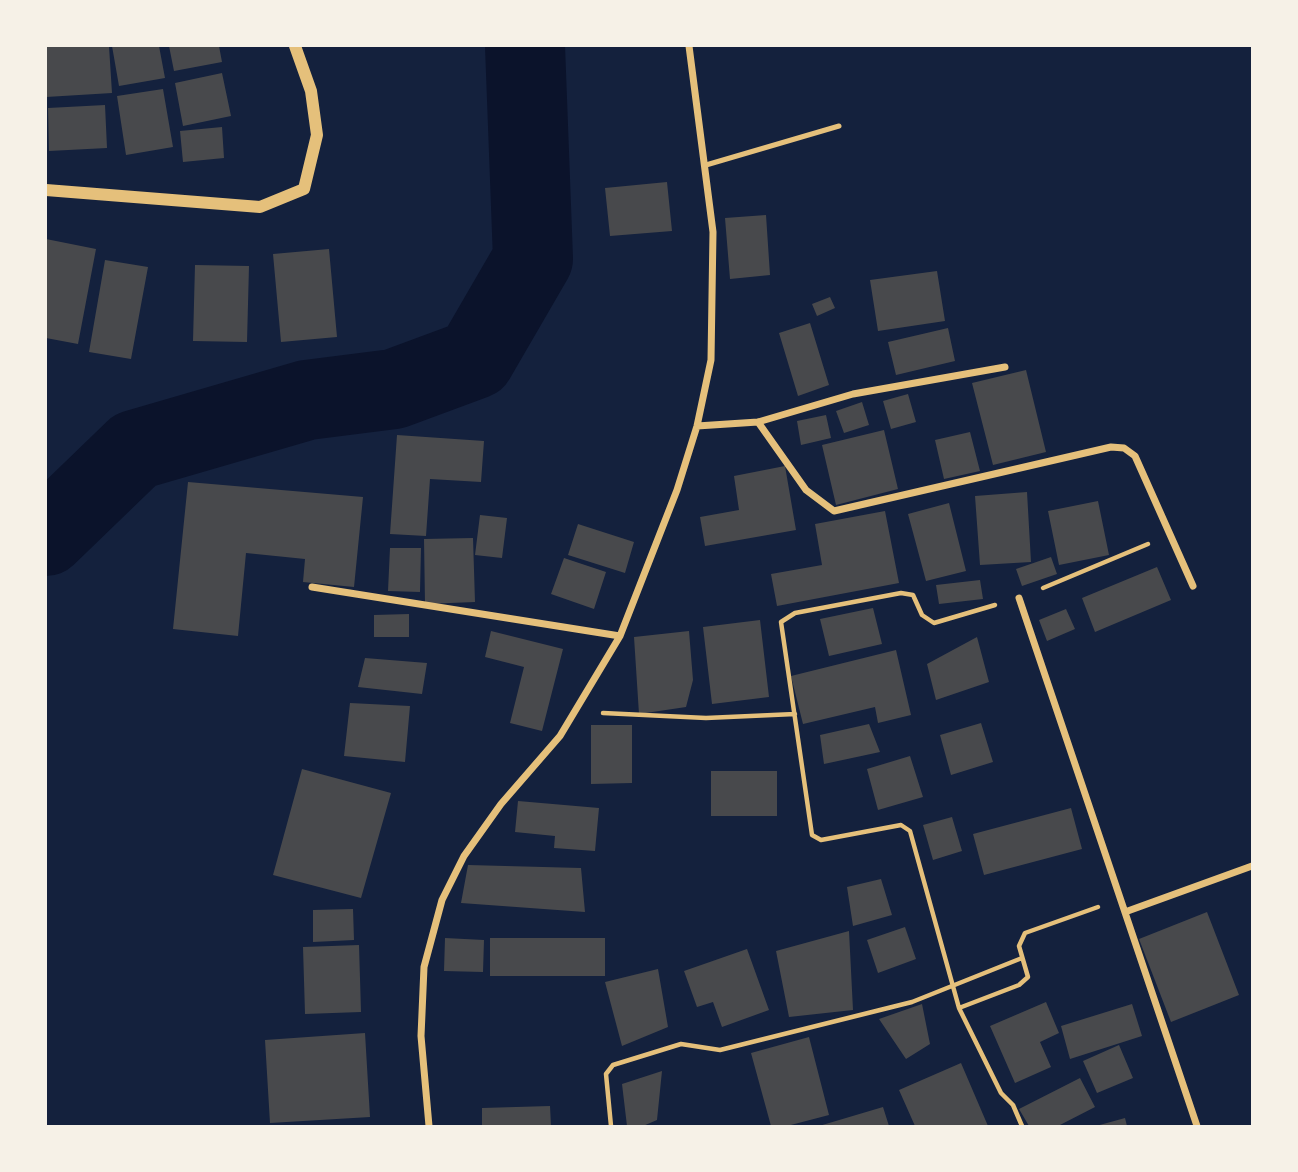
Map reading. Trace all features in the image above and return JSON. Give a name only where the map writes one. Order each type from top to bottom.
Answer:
[{"type":"street","points":[[46,190],[260,207],[303,189],[317,135],[311,91],[295,46]]},
{"type":"street","points":[[429,1126],[421,1036],[424,967],[442,900],[464,856],[501,804],[531,772],[578,709],[620,636],[677,490],[697,426],[711,360],[714,303],[713,232],[689,46]]},
{"type":"street","points":[[697,426],[758,422],[853,394],[1005,367]]},
{"type":"street","points":[[758,422],[806,490],[834,511],[1111,447],[1124,448],[1135,456],[1193,586]]},
{"type":"street","points":[[312,587],[620,636]]},
{"type":"street","points":[[1018,598],[1197,1126]]},
{"type":"street","points":[[1125,912],[1252,866]]},
{"type":"lane","points":[[706,165],[839,126]]},
{"type":"path","points":[[1022,1126],[1013,1105],[1001,1093],[959,1008],[910,831],[901,825],[821,840],[812,835],[781,622],[795,613],[901,593],[913,595],[922,615],[933,623],[1018,598],[1170,535]]},
{"type":"path","points":[[578,709],[613,714],[706,718],[795,714]]},
{"type":"path","points":[[959,1008],[1019,985],[1028,977],[1019,946],[1025,933],[1121,899]]},
{"type":"path","points":[[611,1126],[606,1074],[613,1065],[681,1044],[720,1049],[791,1034],[912,1002],[1022,958]]},
{"type":"building","points":[[46,46],[109,46],[112,93],[46,97]]},
{"type":"building","points":[[112,46],[159,46],[165,78],[119,86]]},
{"type":"building","points":[[169,46],[219,46],[222,62],[174,71]]},
{"type":"building","points":[[222,73],[231,116],[183,126],[175,83]]},
{"type":"building","points":[[163,89],[173,147],[126,155],[117,96]]},
{"type":"building","points":[[105,105],[107,148],[49,151],[48,108]]},
{"type":"building","points":[[222,127],[224,158],[183,162],[180,131]]},
{"type":"building","points":[[667,182],[672,231],[610,236],[605,188]]},
{"type":"building","points":[[766,215],[770,275],[730,279],[725,218]]},
{"type":"building","points":[[46,239],[96,249],[78,344],[46,338]]},
{"type":"building","points":[[329,249],[337,337],[281,342],[273,254]]},
{"type":"building","points":[[105,260],[148,267],[131,359],[89,352]]},
{"type":"building","points":[[195,265],[249,266],[247,342],[193,341]]},
{"type":"building","points":[[937,271],[945,321],[878,331],[870,280]]},
{"type":"building","points":[[830,297],[835,308],[817,316],[812,304]]},
{"type":"building","points":[[810,323],[829,385],[798,396],[779,333]]},
{"type":"building","points":[[948,328],[955,361],[896,375],[888,342]]},
{"type":"building","points":[[1026,370],[1046,452],[993,465],[972,383]]},
{"type":"building","points":[[908,394],[916,422],[891,429],[883,401]]},
{"type":"building","points":[[862,402],[869,425],[844,433],[836,411]]},
{"type":"building","points":[[826,415],[831,438],[801,445],[797,421]]},
{"type":"building","points":[[884,430],[898,489],[836,505],[822,445]]},
{"type":"building","points":[[970,432],[980,471],[944,479],[935,440]]},
{"type":"building","points":[[397,435],[484,441],[481,482],[430,479],[426,536],[390,534]]},
{"type":"building","points":[[785,466],[796,530],[705,546],[700,517],[739,510],[734,476]]},
{"type":"building","points":[[188,482],[363,497],[354,587],[303,582],[305,559],[246,553],[238,636],[173,629]]},
{"type":"building","points":[[1027,492],[1031,562],[980,565],[975,496]]},
{"type":"building","points":[[1098,501],[1109,555],[1059,565],[1048,511]]},
{"type":"building","points":[[949,503],[966,571],[926,581],[908,514]]},
{"type":"building","points":[[885,511],[899,583],[777,606],[771,574],[822,565],[815,524]]},
{"type":"building","points":[[480,515],[507,518],[502,558],[475,555]]},
{"type":"building","points":[[578,524],[634,542],[625,573],[568,555]]},
{"type":"building","points":[[473,538],[475,602],[425,604],[424,539]]},
{"type":"building","points":[[390,548],[421,548],[420,592],[388,591]]},
{"type":"building","points":[[1051,557],[1057,574],[1022,586],[1016,569]]},
{"type":"building","points":[[564,558],[606,572],[594,609],[551,594]]},
{"type":"building","points":[[1157,567],[1171,600],[1095,632],[1082,598]]},
{"type":"building","points":[[980,580],[983,599],[939,604],[936,585]]},
{"type":"building","points":[[873,608],[882,644],[829,656],[820,619]]},
{"type":"building","points":[[1066,609],[1075,629],[1047,641],[1039,620]]},
{"type":"building","points":[[409,614],[409,637],[374,637],[374,615]]},
{"type":"building","points":[[760,620],[769,697],[712,704],[703,627]]},
{"type":"building","points":[[491,631],[563,649],[542,731],[510,723],[524,667],[485,657]]},
{"type":"building","points":[[689,631],[693,680],[686,707],[639,714],[634,637]]},
{"type":"building","points":[[977,637],[989,682],[936,700],[927,664]]},
{"type":"building","points":[[896,650],[911,715],[878,723],[875,707],[803,724],[791,676]]},
{"type":"building","points":[[365,658],[427,663],[422,694],[358,687]]},
{"type":"building","points":[[350,703],[410,706],[405,762],[344,756]]},
{"type":"building","points":[[981,723],[993,762],[951,775],[940,735]]},
{"type":"building","points":[[869,724],[880,752],[824,764],[820,735]]},
{"type":"building","points":[[591,725],[632,725],[632,783],[591,784]]},
{"type":"building","points":[[910,756],[923,797],[878,810],[867,769]]},
{"type":"building","points":[[302,769],[391,793],[361,898],[273,875]]},
{"type":"building","points":[[711,771],[777,771],[777,816],[711,816]]},
{"type":"building","points":[[518,801],[599,808],[595,851],[554,848],[555,836],[515,832]]},
{"type":"building","points":[[1071,808],[1082,849],[984,875],[973,834]]},
{"type":"building","points":[[952,817],[962,851],[933,860],[923,825]]},
{"type":"building","points":[[468,865],[581,868],[585,912],[461,903]]},
{"type":"building","points":[[881,879],[892,915],[853,926],[847,887]]},
{"type":"building","points":[[353,909],[354,940],[313,942],[313,910]]},
{"type":"building","points":[[1207,912],[1239,995],[1171,1022],[1139,939]]},
{"type":"building","points":[[905,927],[916,959],[878,973],[867,940]]},
{"type":"building","points":[[849,931],[853,1010],[789,1017],[776,951]]},
{"type":"building","points":[[445,938],[484,940],[483,972],[444,971]]},
{"type":"building","points":[[490,938],[605,938],[605,976],[490,976]]},
{"type":"building","points":[[359,945],[361,1012],[305,1014],[303,947]]},
{"type":"building","points":[[747,949],[769,1010],[722,1027],[713,1002],[697,1007],[684,971]]},
{"type":"building","points":[[658,969],[668,1027],[622,1046],[605,982]]},
{"type":"building","points":[[1046,1002],[1059,1033],[1040,1042],[1051,1067],[1015,1083],[990,1026]]},
{"type":"building","points":[[922,1004],[930,1044],[906,1059],[879,1019]]},
{"type":"building","points":[[1132,1004],[1142,1036],[1070,1059],[1061,1026]]},
{"type":"building","points":[[365,1033],[370,1117],[270,1123],[265,1040]]},
{"type":"building","points":[[809,1037],[829,1115],[787,1126],[771,1126],[751,1053]]},
{"type":"building","points":[[1119,1045],[1133,1078],[1097,1093],[1083,1061]]},
{"type":"building","points":[[961,1063],[988,1126],[915,1126],[899,1090]]},
{"type":"building","points":[[662,1071],[657,1120],[643,1126],[627,1126],[622,1084]]},
{"type":"building","points":[[1080,1078],[1095,1107],[1058,1126],[1029,1126],[1019,1109]]},
{"type":"building","points":[[550,1106],[551,1126],[482,1126],[482,1108]]},
{"type":"building","points":[[883,1107],[889,1126],[819,1126]]},
{"type":"building","points":[[1125,1118],[1127,1126],[1096,1126]]},
{"type":"waterway","points":[[46,536],[135,450],[307,400],[394,389],[475,359],[533,259],[525,46]]}]
